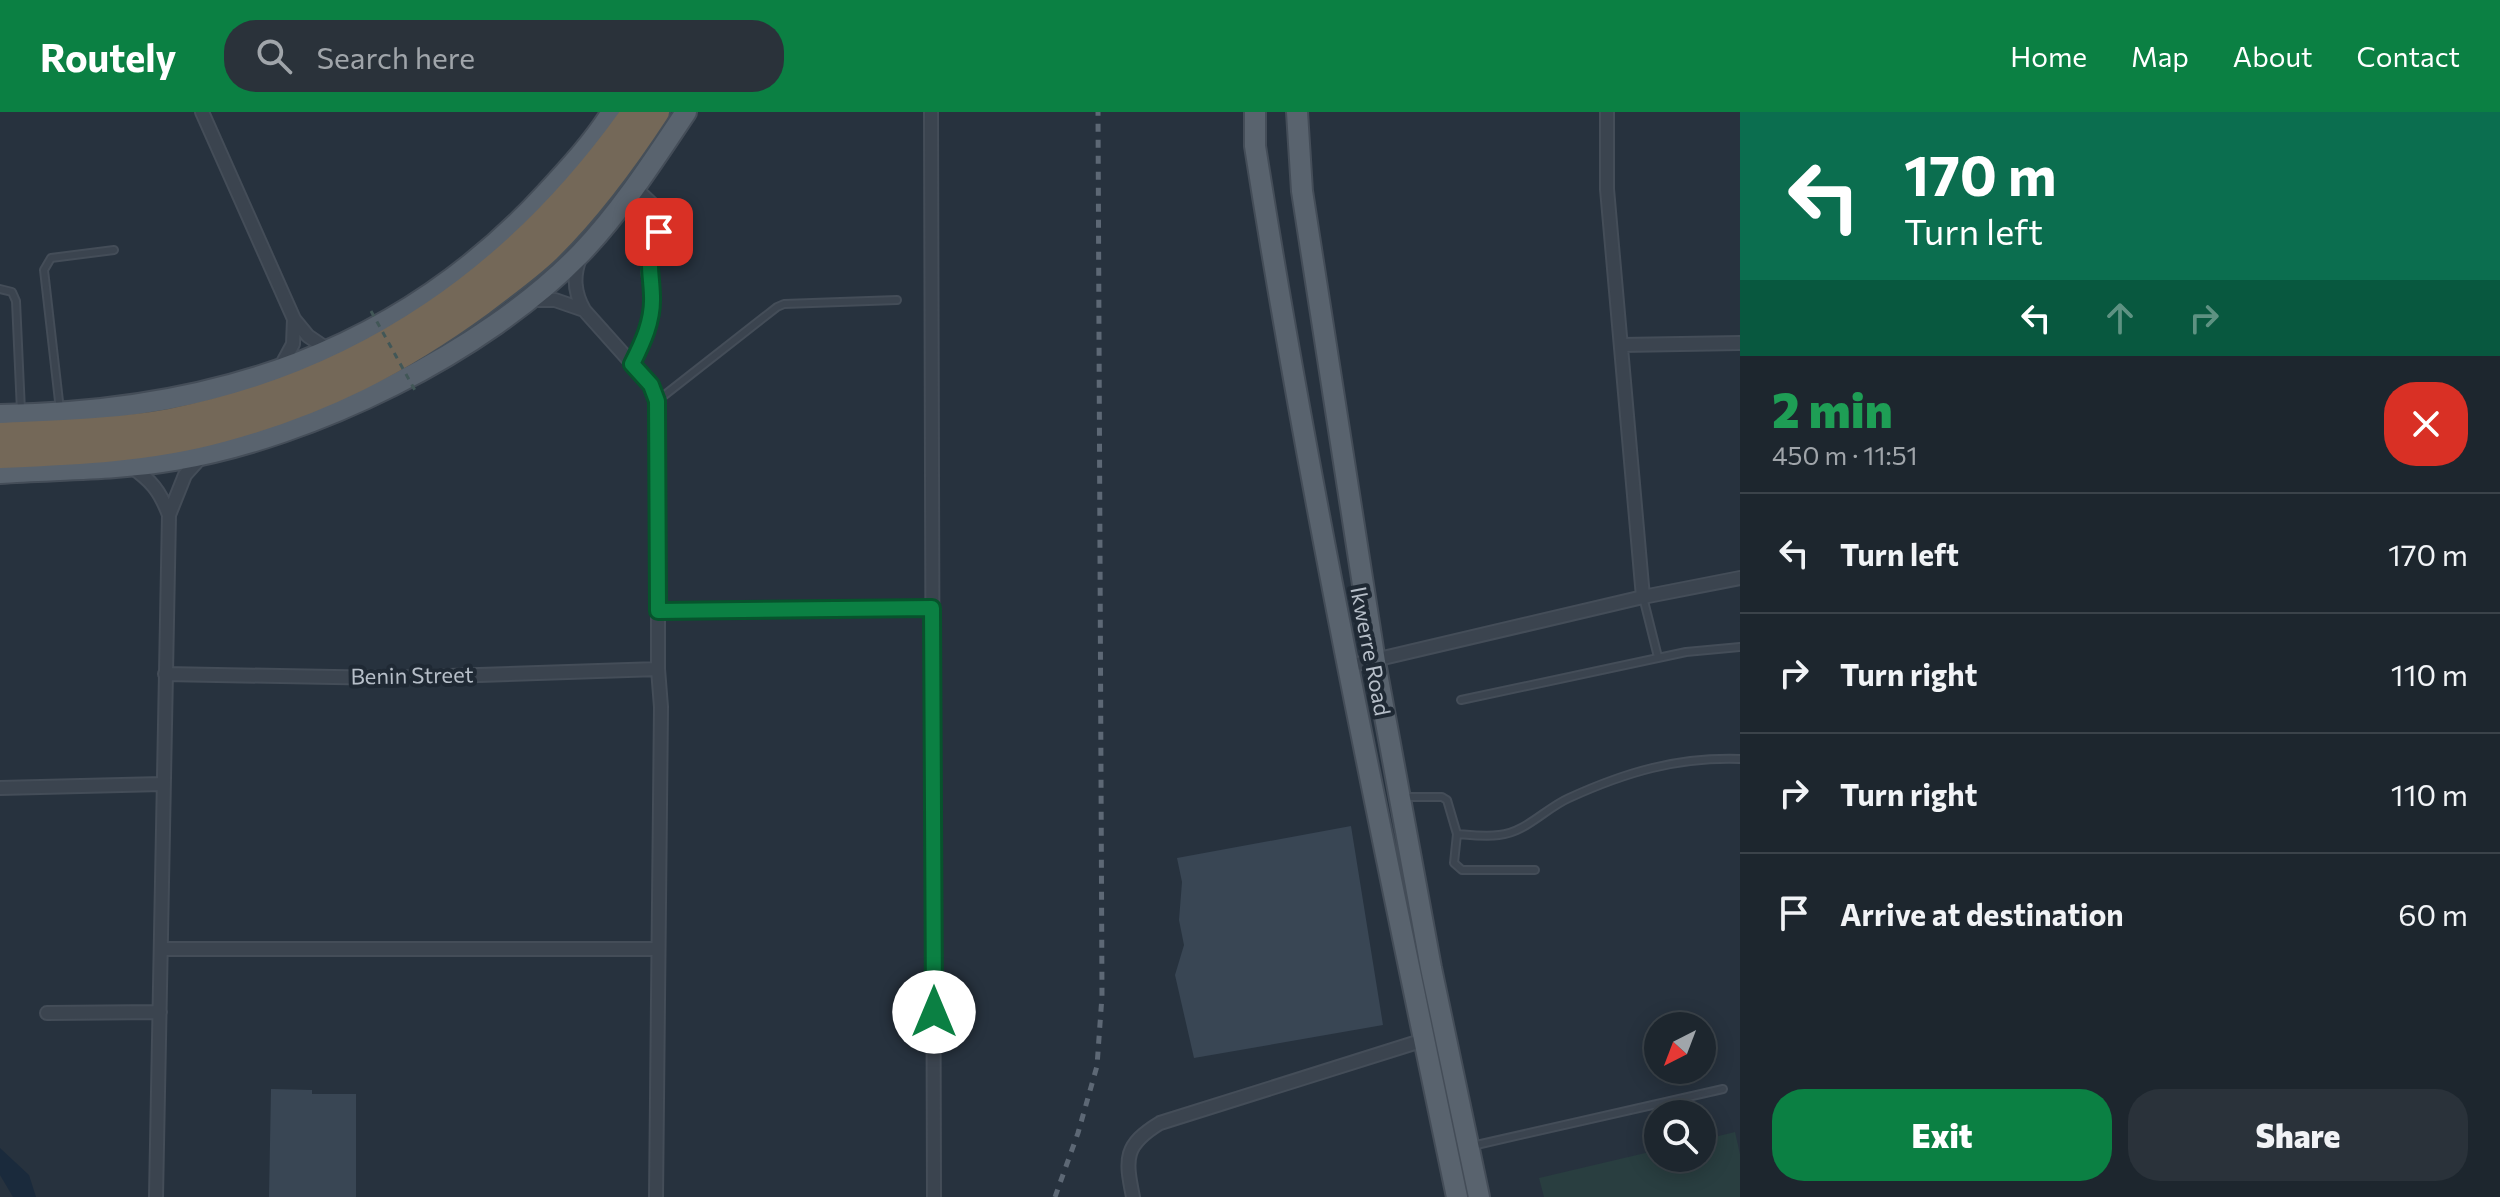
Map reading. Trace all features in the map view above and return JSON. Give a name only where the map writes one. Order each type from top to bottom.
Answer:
[{"type":"highway","points":[[0,435],[85,442],[267,395],[347,363],[393,339],[446,305],[530,237],[575,190],[634,112]]},
{"type":"highway","points":[[0,456],[85,442],[221,430],[316,399],[379,369],[436,336],[546,252],[630,153],[657,112]]},
{"type":"main road","points":[[0,473],[85,442],[154,403],[210,392],[278,371],[330,351],[385,323],[494,246],[571,165],[612,112]]},
{"type":"main road","points":[[0,415],[21,415],[85,442],[203,455],[277,433],[363,399],[449,353],[529,300],[582,251],[634,187],[686,112]]},
{"type":"main road","name":"Ikwerre Road","points":[[1255,112],[1255,146],[1266,213],[1349,666],[1457,1197]]},
{"type":"main road","name":"Ikwerre Road","points":[[1297,112],[1302,191],[1375,662],[1431,968],[1479,1197]]},
{"type":"street","points":[[202,112],[294,319],[308,336],[330,351]]},
{"type":"street","points":[[931,112],[934,1197]]},
{"type":"street","points":[[1607,112],[1607,189],[1643,597]]},
{"type":"street","points":[[632,364],[647,334],[652,297],[648,271],[650,251],[661,223],[652,204],[634,187]]},
{"type":"street","points":[[582,251],[575,287],[584,310],[651,385],[657,401],[658,669],[661,707],[656,1197]]},
{"type":"street","points":[[529,300],[555,300],[584,310]]},
{"type":"street","points":[[278,371],[293,344],[294,319]]},
{"type":"street","points":[[1622,345],[1740,343]]},
{"type":"street","points":[[85,442],[150,479],[161,493],[169,515]]},
{"type":"street","points":[[156,1197],[169,515],[185,475],[203,455]]},
{"type":"street","points":[[1349,666],[1643,597],[1740,578]]},
{"type":"street","points":[[658,611],[932,608]]},
{"type":"street","name":"Benin Street","points":[[165,674],[387,678],[658,669]]},
{"type":"street","points":[[0,788],[162,784]]},
{"type":"street","points":[[161,949],[658,949]]},
{"type":"street","points":[[47,1013],[160,1012]]},
{"type":"street","points":[[1133,1197],[1126,1166],[1130,1151],[1140,1135],[1160,1123],[1424,1040]]},
{"type":"lane","points":[[85,442],[44,270],[51,258],[114,250]]},
{"type":"lane","points":[[0,289],[12,292],[16,301],[21,415]]},
{"type":"lane","points":[[657,401],[784,304],[897,300]]},
{"type":"lane","points":[[1643,597],[1658,657]]},
{"type":"lane","points":[[1461,700],[1658,657],[1740,647]]},
{"type":"lane","points":[[1457,834],[1501,835],[1515,831],[1565,800],[1608,781],[1665,763],[1710,758],[1740,759]]},
{"type":"lane","points":[[1400,797],[1442,797],[1447,800],[1457,834],[1454,863],[1462,870],[1535,870]]},
{"type":"lane","points":[[1469,1147],[1723,1089]]},
{"type":"path","points":[[371,311],[417,394]]},
{"type":"green space","points":[[1735,1132],[1740,1154],[1740,1197],[1544,1197],[1539,1178],[1644,1153],[1644,1172],[1716,1172],[1716,1137]]},
{"type":"water","points":[[0,1148],[29,1175],[36,1197],[13,1197],[0,1175]]},
{"type":"building","points":[[1351,826],[1383,1025],[1194,1058],[1175,975],[1184,945],[1179,920],[1182,882],[1177,858]]},
{"type":"building","points":[[271,1089],[312,1090],[312,1094],[356,1094],[356,1197],[269,1197]]},
{"type":"railway","points":[[1055,1197],[1097,1066],[1102,996],[1098,112]]},
{"type":"route","points":[[659,232],[650,251],[648,271],[652,297],[647,334],[632,364],[651,385],[657,401],[658,611],[932,608],[934,1012]]}]
